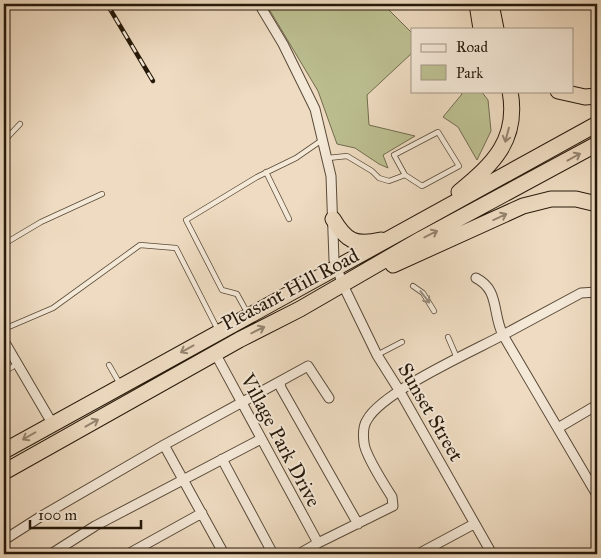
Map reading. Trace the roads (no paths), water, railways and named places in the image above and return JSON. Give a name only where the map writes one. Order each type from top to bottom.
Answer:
[{"type":"highway","points":[[476,4],[481,28]]},
{"type":"highway","points":[[486,4],[490,28]]},
{"type":"highway","points":[[491,4],[496,28]]},
{"type":"highway","points":[[430,216],[494,162],[505,144],[510,126],[512,108],[510,92]]},
{"type":"highway","points":[[562,92],[585,97],[597,96]]},
{"type":"highway","name":"Pleasant Hill Road","points":[[4,451],[597,124]]},
{"type":"highway","name":"Pleasant Hill Road","points":[[4,472],[215,353],[300,310],[422,239],[597,144]]},
{"type":"highway","points":[[343,285],[358,282],[523,206],[551,199],[576,199],[597,204]]},
{"type":"highway","points":[[333,219],[340,231],[348,239],[358,242],[374,242],[390,238]]},
{"type":"street","name":"Sunset Street","points":[[259,4],[283,44],[315,109],[324,140],[331,176],[334,260],[343,285],[377,355],[399,390],[492,554]]},
{"type":"street","points":[[476,278],[486,283],[491,291],[502,335],[597,495]]},
{"type":"street","points":[[299,554],[393,506],[392,497],[364,445],[366,421],[374,411],[399,390],[502,335],[581,293],[597,292]]},
{"type":"street","points":[[4,341],[52,423]]},
{"type":"street","name":"Village Park Drive","points":[[215,353],[318,543]]},
{"type":"street","points":[[4,540],[164,445],[308,366],[329,398]]},
{"type":"street","points":[[280,383],[281,388],[358,524]]},
{"type":"street","points":[[558,428],[597,405]]},
{"type":"street","points":[[51,554],[95,526],[261,440]]},
{"type":"street","points":[[164,445],[224,554]]},
{"type":"street","points":[[222,459],[273,554]]},
{"type":"street","points":[[128,554],[202,513]]},
{"type":"street","points":[[418,554],[474,524]]},
{"type":"lane","points":[[4,141],[20,124]]},
{"type":"lane","points":[[438,132],[459,166],[422,186],[405,175],[394,155],[438,132]]},
{"type":"lane","points":[[248,315],[237,294],[222,290],[186,220],[266,172],[296,158],[324,140]]},
{"type":"lane","points":[[328,158],[347,156],[372,171],[379,178],[389,181],[405,175]]},
{"type":"lane","points":[[266,172],[289,219]]},
{"type":"lane","points":[[4,244],[41,222],[102,194]]},
{"type":"lane","points":[[4,329],[53,308],[140,245],[176,248],[218,332]]},
{"type":"lane","points":[[413,286],[423,293],[434,311]]},
{"type":"lane","points":[[448,336],[458,359]]},
{"type":"lane","points":[[377,355],[402,342]]},
{"type":"lane","points":[[4,372],[17,364]]},
{"type":"lane","points":[[109,365],[121,385]]},
{"type":"railway","points":[[107,4],[153,81]]}]
